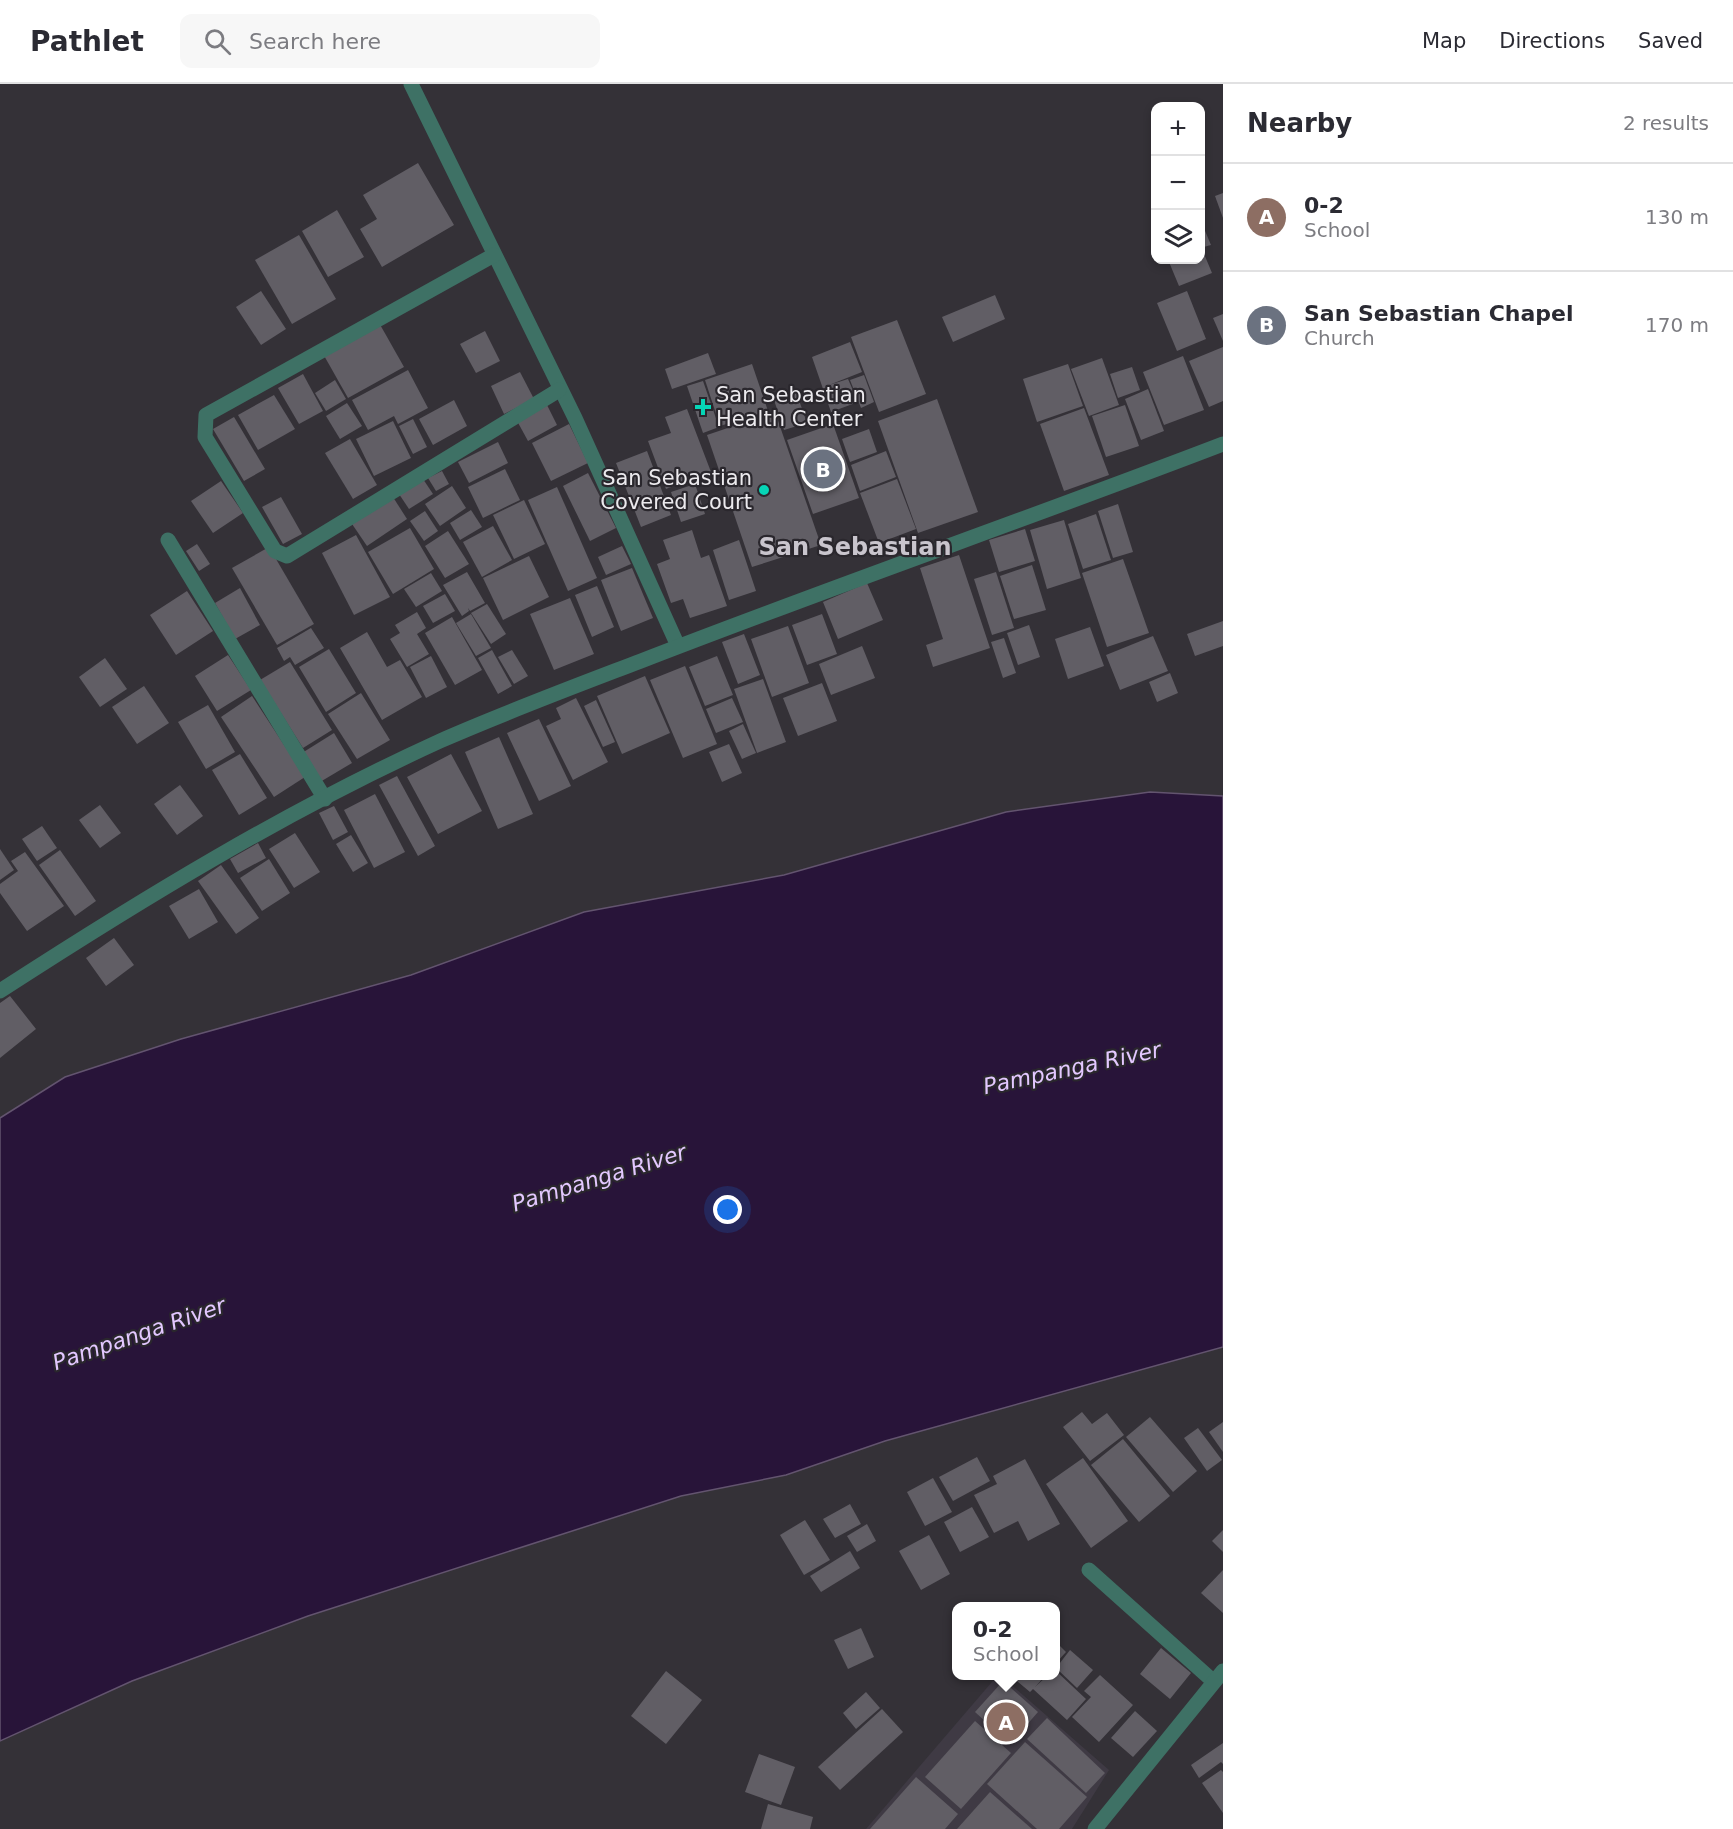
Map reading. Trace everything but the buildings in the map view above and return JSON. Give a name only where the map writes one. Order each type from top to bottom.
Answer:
[{"type":"street","points":[[411,84],[559,390],[575,418],[678,646]]},
{"type":"street","points":[[494,255],[206,415],[205,437],[275,551],[287,556],[559,390]]},
{"type":"street","points":[[0,991],[152,893],[324,799],[469,729],[816,593],[1034,516],[1223,444]]},
{"type":"street","points":[[168,540],[324,799]]},
{"type":"street","points":[[1089,1570],[1218,1676],[1095,1829]]},
{"type":"shaded area","points":[[994,1680],[1006,1680],[1109,1770],[1072,1829],[866,1829]]},
{"type":"water","name":"Pampanga River","points":[[1150,792],[1223,796],[1223,1347],[885,1441],[786,1475],[681,1496],[308,1616],[132,1681],[0,1741],[0,1118],[65,1077],[181,1039],[411,975],[584,912],[784,875],[1006,812]]},
{"type":"place","name":"San Sebastian Health Center","points":[[703,407]]},
{"type":"place","name":"San Sebastian Chapel","points":[[823,469]]},
{"type":"place","name":"San Sebastian Covered Court","points":[[764,490]]},
{"type":"place","name":"0-2","points":[[1006,1722]]},
{"type":"district","name":"San Sebastian","points":[[855,547]]}]
